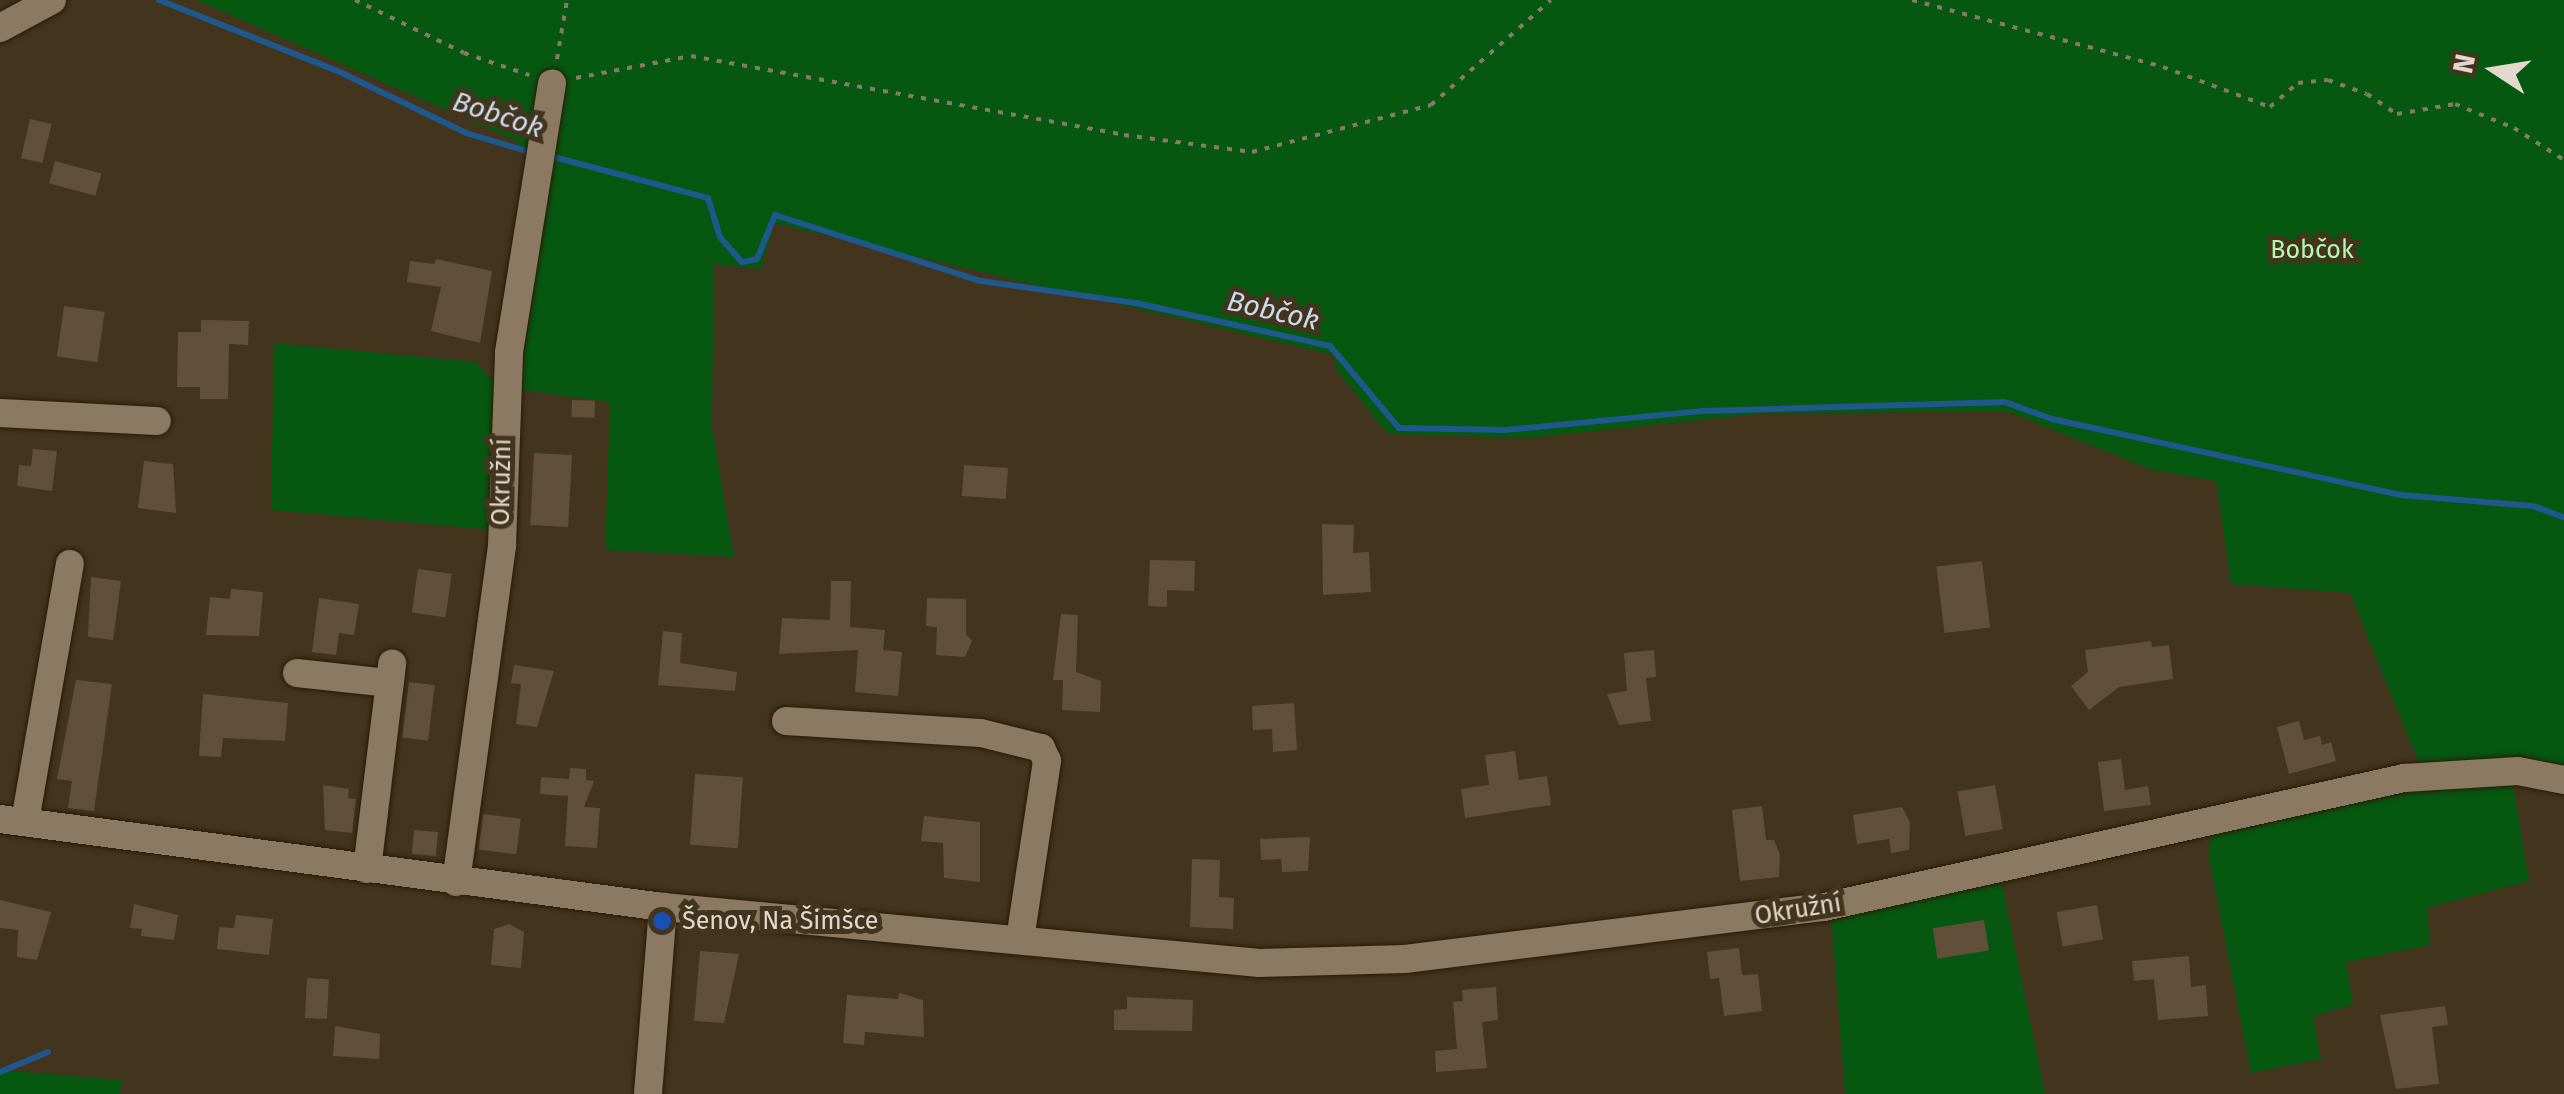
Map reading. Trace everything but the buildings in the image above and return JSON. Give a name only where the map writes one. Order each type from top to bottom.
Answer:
[{"type":"street","points":[[0,28],[52,0]]},
{"type":"street","name":"Okružní","points":[[456,882],[502,546],[509,352],[552,83]]},
{"type":"street","points":[[0,413],[158,421]]},
{"type":"street","points":[[12,820],[70,564]]},
{"type":"street","points":[[297,673],[390,673],[367,869]]},
{"type":"street","points":[[786,721],[981,734],[1041,748],[1046,761],[1020,940]]},
{"type":"street","name":"Okružní","points":[[12,820],[663,907],[1259,963],[1405,959],[1824,907],[2404,778],[2518,771],[2564,780]]},
{"type":"street","points":[[648,1094],[663,907]]},
{"type":"path","points":[[355,0],[464,54],[552,83],[692,56],[1124,135],[1252,152],[1431,105],[1550,0]]},
{"type":"path","points":[[552,83],[566,0]]},
{"type":"path","points":[[1912,0],[2163,68],[2270,107],[2298,84],[2328,80],[2367,94],[2397,114],[2455,104],[2514,128],[2564,160]]},
{"type":"green space","name":"Bobčok","points":[[196,0],[2564,0],[2564,766],[2418,761],[2350,593],[2231,584],[2216,481],[2152,470],[2007,411],[1758,414],[1527,438],[1388,434],[1336,369],[1334,355],[774,223],[761,269],[714,264],[712,426],[734,557],[605,550],[610,402],[513,389],[546,186],[516,141]]},
{"type":"green space","points":[[274,343],[476,362],[493,381],[499,404],[493,530],[271,510]]},
{"type":"green space","points":[[2511,773],[2529,881],[2427,908],[2430,945],[2346,962],[2353,1004],[2313,1017],[2321,1059],[2251,1073],[2208,853],[2211,835],[2381,793]]},
{"type":"green space","points":[[2002,884],[2045,1094],[1845,1094],[1831,914]]},
{"type":"green space","points":[[0,1070],[122,1080],[120,1094],[0,1094]]},
{"type":"waterway","name":"Bobčok","points":[[159,0],[342,73],[466,133],[533,153]]},
{"type":"waterway","name":"Bobčok","points":[[550,156],[708,198],[720,237],[742,262],[757,259],[775,215],[981,281],[1136,303],[1330,346],[1399,428],[1505,430],[1701,411],[2005,402],[2052,419],[2401,495],[2533,506],[2564,517]]},
{"type":"waterway","points":[[0,1072],[48,1052]]},
{"type":"place","name":"Šenov, Na Šimšce","points":[[662,921]]}]
